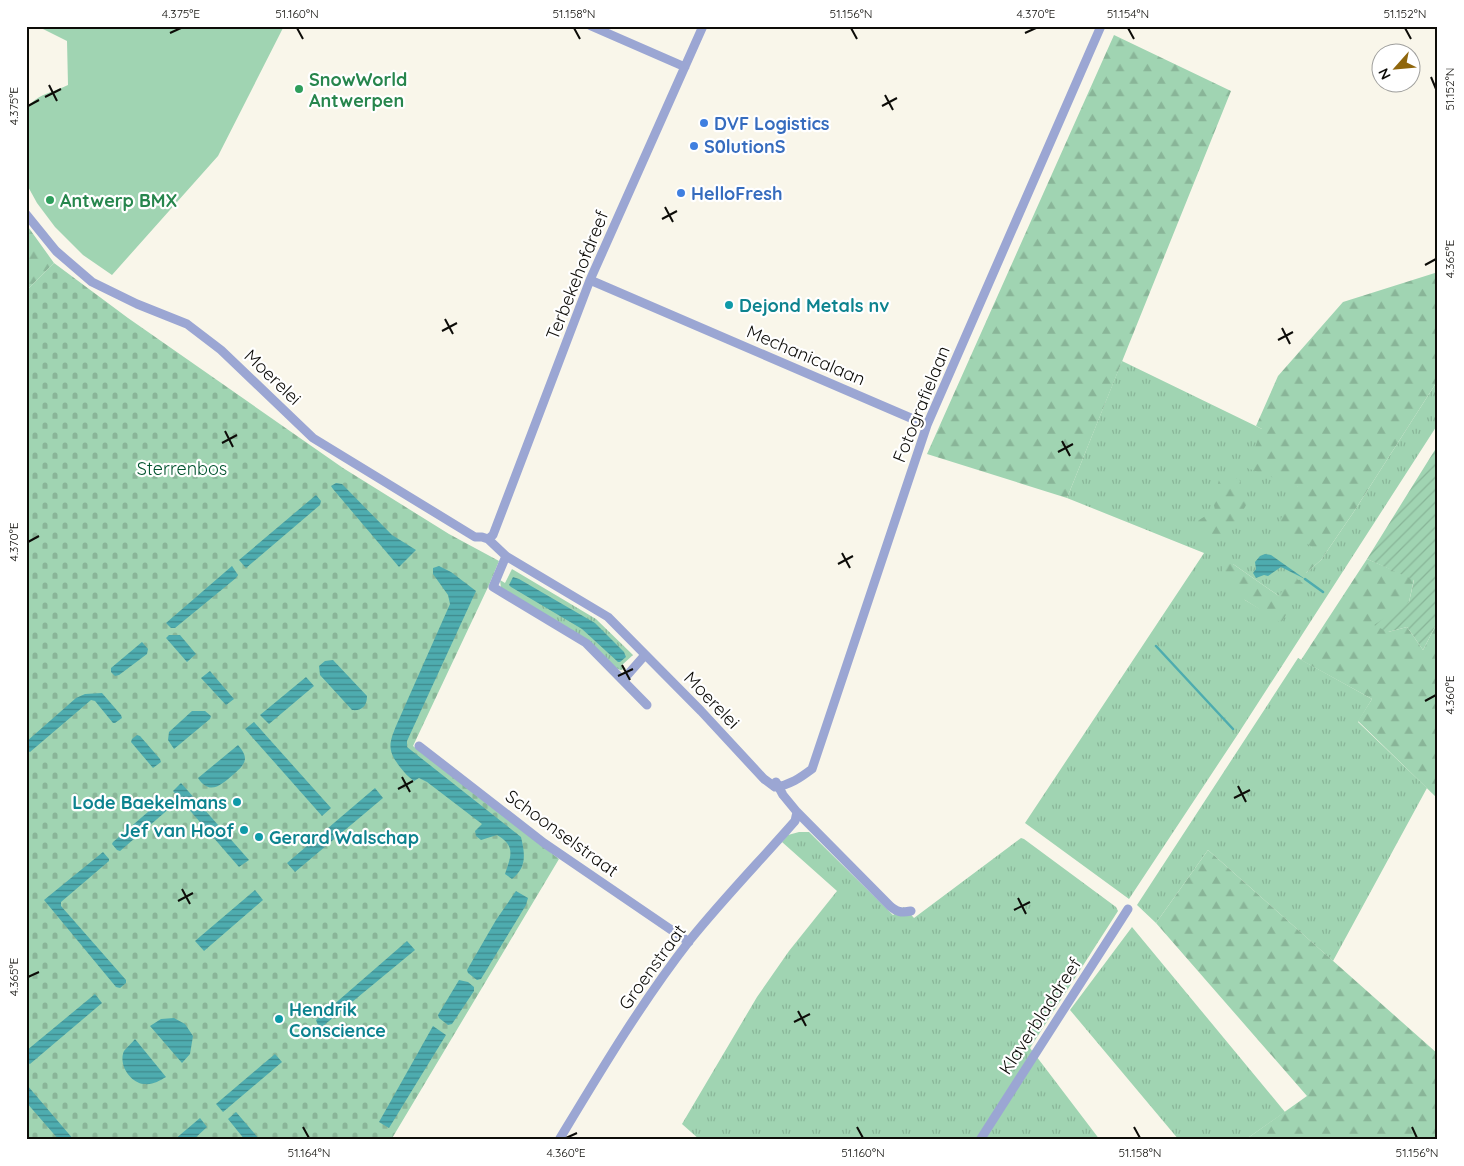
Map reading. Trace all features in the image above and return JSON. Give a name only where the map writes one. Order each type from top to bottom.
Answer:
[{"type":"street","points":[[591,26],[685,67]]},
{"type":"street","name":"Terbekehofdreef","points":[[488,539],[493,535],[590,280],[703,26]]},
{"type":"street","name":"Fotografielaan","points":[[780,786],[788,785],[812,769],[927,425],[1101,26]]},
{"type":"street","name":"Moerelei","points":[[26,214],[56,250],[92,282],[137,304],[187,324],[221,350],[313,438],[475,537],[488,539],[506,556],[608,617],[755,767],[769,784],[775,787],[780,786],[783,795],[797,812],[896,911],[903,913],[911,911]]},
{"type":"street","name":"Mechanicalaan","points":[[590,280],[927,425]]},
{"type":"street","points":[[506,556],[493,587],[586,643],[647,706]]},
{"type":"street","points":[[623,680],[645,655]]},
{"type":"street","name":"Schoonselstraat","points":[[419,746],[544,843],[689,942]]},
{"type":"street","name":"Groenstraat","points":[[559,1140],[604,1064],[648,998],[689,942],[795,821],[797,812]]},
{"type":"street","name":"Klaverbladdreef","points":[[980,1140],[1128,909]]},
{"type":"green space","points":[[28,26],[284,26],[218,156],[112,275],[83,255],[55,227],[37,203],[26,183],[26,110],[39,97],[68,85],[67,41],[43,29]]},
{"type":"green space","points":[[1114,35],[1231,91],[1067,498],[927,454]]},
{"type":"green space","points":[[26,224],[54,263],[26,291]]},
{"type":"green space","name":"Sterrenbos","points":[[54,263],[128,318],[343,468],[449,534],[499,561],[413,746],[559,859],[391,1140],[26,1140],[26,291]]},
{"type":"green space","points":[[1438,272],[1438,380],[1321,560],[1306,573],[1298,567],[1312,547],[1278,524],[1298,487],[1247,468],[1262,429],[1256,426],[1278,376],[1343,302]]},
{"type":"green space","points":[[1122,361],[1262,429],[1298,487],[1312,547],[1306,573],[1321,560],[1438,380],[1438,424],[1129,899],[1025,823],[1204,553],[1067,498]],"holes":[[[1233,564],[1279,596],[1260,609],[1245,600]]]},
{"type":"green space","points":[[1438,445],[1438,621],[1423,650],[1407,627],[1388,632],[1374,625],[1409,602],[1414,580],[1367,559]]},
{"type":"green space","points":[[1221,473],[1241,481],[1240,492],[1250,498],[1226,541],[1198,534],[1191,525],[1215,510],[1213,501]]},
{"type":"green space","points":[[1367,559],[1414,579],[1409,602],[1388,632],[1407,627],[1423,650],[1438,621],[1438,799],[1358,721],[1372,699],[1301,660]]},
{"type":"green space","points":[[1224,564],[1233,564],[1279,596],[1292,576],[1305,584],[1281,623],[1245,600],[1220,579]]},
{"type":"green space","points":[[512,569],[596,619],[633,655],[622,665],[626,669],[620,670],[616,668],[501,588],[500,580],[505,583]]},
{"type":"green space","points":[[1298,658],[1372,699],[1358,722],[1427,788],[1333,961],[1208,850],[1156,923],[1137,905]]},
{"type":"green space","points":[[809,832],[893,915],[904,907],[914,918],[1021,838],[1116,907],[1118,911],[1030,1048],[1100,1140],[700,1140],[682,1124],[757,997],[789,951],[837,891],[782,842],[788,835]]},
{"type":"green space","points":[[1208,850],[1438,1054],[1438,1140],[1245,1140],[1307,1096],[1156,923]]},
{"type":"green space","points":[[1132,927],[1285,1112],[1245,1140],[1179,1140],[1070,1010]]},
{"type":"water","points":[[336,483],[342,484],[392,535],[416,550],[399,567],[333,489],[331,486]]},
{"type":"water","points":[[316,495],[321,501],[320,505],[246,568],[239,560]]},
{"type":"water","points":[[1265,554],[1271,555],[1305,579],[1281,567],[1268,576],[1264,575],[1256,578],[1253,573],[1256,569],[1255,562],[1260,556]]},
{"type":"water","points":[[232,566],[238,575],[236,578],[175,628],[171,628],[166,623]]},
{"type":"water","points":[[439,566],[451,572],[476,591],[407,741],[407,747],[521,837],[524,860],[520,870],[512,879],[505,874],[510,857],[507,843],[497,835],[481,840],[476,836],[475,831],[482,824],[427,782],[419,778],[414,781],[400,767],[391,751],[391,742],[396,726],[450,604],[448,595],[433,574],[433,568]]},
{"type":"water","points":[[513,577],[595,623],[624,652],[626,657],[618,662],[582,629],[511,587],[509,585]]},
{"type":"water","points":[[169,635],[180,635],[196,654],[187,662],[166,638]]},
{"type":"water","points":[[142,642],[148,649],[147,654],[115,676],[111,672],[111,668]]},
{"type":"water","points":[[333,660],[367,696],[366,703],[361,709],[352,710],[320,675],[319,666],[325,661]]},
{"type":"water","points":[[210,671],[234,699],[226,705],[201,678]]},
{"type":"water","points":[[306,677],[314,686],[269,724],[260,715]]},
{"type":"water","points":[[102,693],[122,718],[113,723],[95,701],[91,700],[30,752],[26,750],[26,742],[76,698],[85,694]]},
{"type":"water","points":[[192,711],[205,711],[211,716],[210,719],[174,749],[168,740],[169,732]]},
{"type":"water","points":[[254,722],[331,808],[322,816],[245,729]]},
{"type":"water","points":[[137,735],[160,759],[161,762],[153,768],[131,742]]},
{"type":"water","points":[[238,745],[245,757],[241,768],[216,787],[207,787],[202,783],[198,778]]},
{"type":"water","points":[[181,783],[249,860],[239,867],[173,791]]},
{"type":"water","points":[[375,788],[383,798],[295,872],[287,863]]},
{"type":"water","points":[[163,799],[166,799],[171,807],[120,851],[117,850],[112,844],[113,842]]},
{"type":"water","points":[[103,852],[109,861],[61,902],[61,906],[126,980],[126,983],[120,988],[116,987],[44,900]]},
{"type":"water","points":[[255,890],[263,900],[204,951],[195,941]]},
{"type":"water","points":[[516,891],[528,898],[526,905],[481,979],[477,980],[467,970],[496,920]]},
{"type":"water","points":[[407,941],[415,950],[319,1028],[316,1020]]},
{"type":"water","points":[[459,980],[468,982],[474,987],[474,991],[452,1024],[448,1025],[438,1015]]},
{"type":"water","points":[[95,994],[102,1003],[30,1064],[26,1062],[26,1051]]},
{"type":"water","points":[[174,1018],[185,1024],[193,1036],[190,1054],[182,1063],[150,1026],[161,1019]]},
{"type":"water","points":[[433,1026],[446,1035],[389,1128],[379,1122]]},
{"type":"water","points":[[135,1039],[166,1077],[147,1084],[139,1083],[130,1077],[124,1067],[123,1056],[124,1051]]},
{"type":"water","points":[[275,1054],[282,1062],[223,1112],[216,1104]]},
{"type":"water","points":[[26,1085],[74,1140],[59,1140],[26,1102]]},
{"type":"water","points":[[236,1112],[260,1140],[245,1140],[228,1119]]},
{"type":"water","points":[[200,1118],[207,1127],[193,1140],[174,1140]]},
{"type":"waterway","points":[[1305,579],[1323,592]]},
{"type":"waterway","points":[[1156,646],[1233,729]]},
{"type":"place","name":"SnowWorld Antwerpen","points":[[299,89]]},
{"type":"place","name":"DVF Logistics","points":[[704,123]]},
{"type":"place","name":"S0lutionS","points":[[694,146]]},
{"type":"place","name":"HelloFresh","points":[[681,193]]},
{"type":"place","name":"Antwerp BMX","points":[[50,200]]},
{"type":"place","name":"Dejond Metals nv","points":[[729,305]]},
{"type":"place","name":"Lode Baekelmans","points":[[237,802]]},
{"type":"place","name":"Jef van Hoof","points":[[244,830]]},
{"type":"place","name":"Gerard Walschap","points":[[259,837]]},
{"type":"place","name":"Hendrik Conscience","points":[[279,1019]]}]
